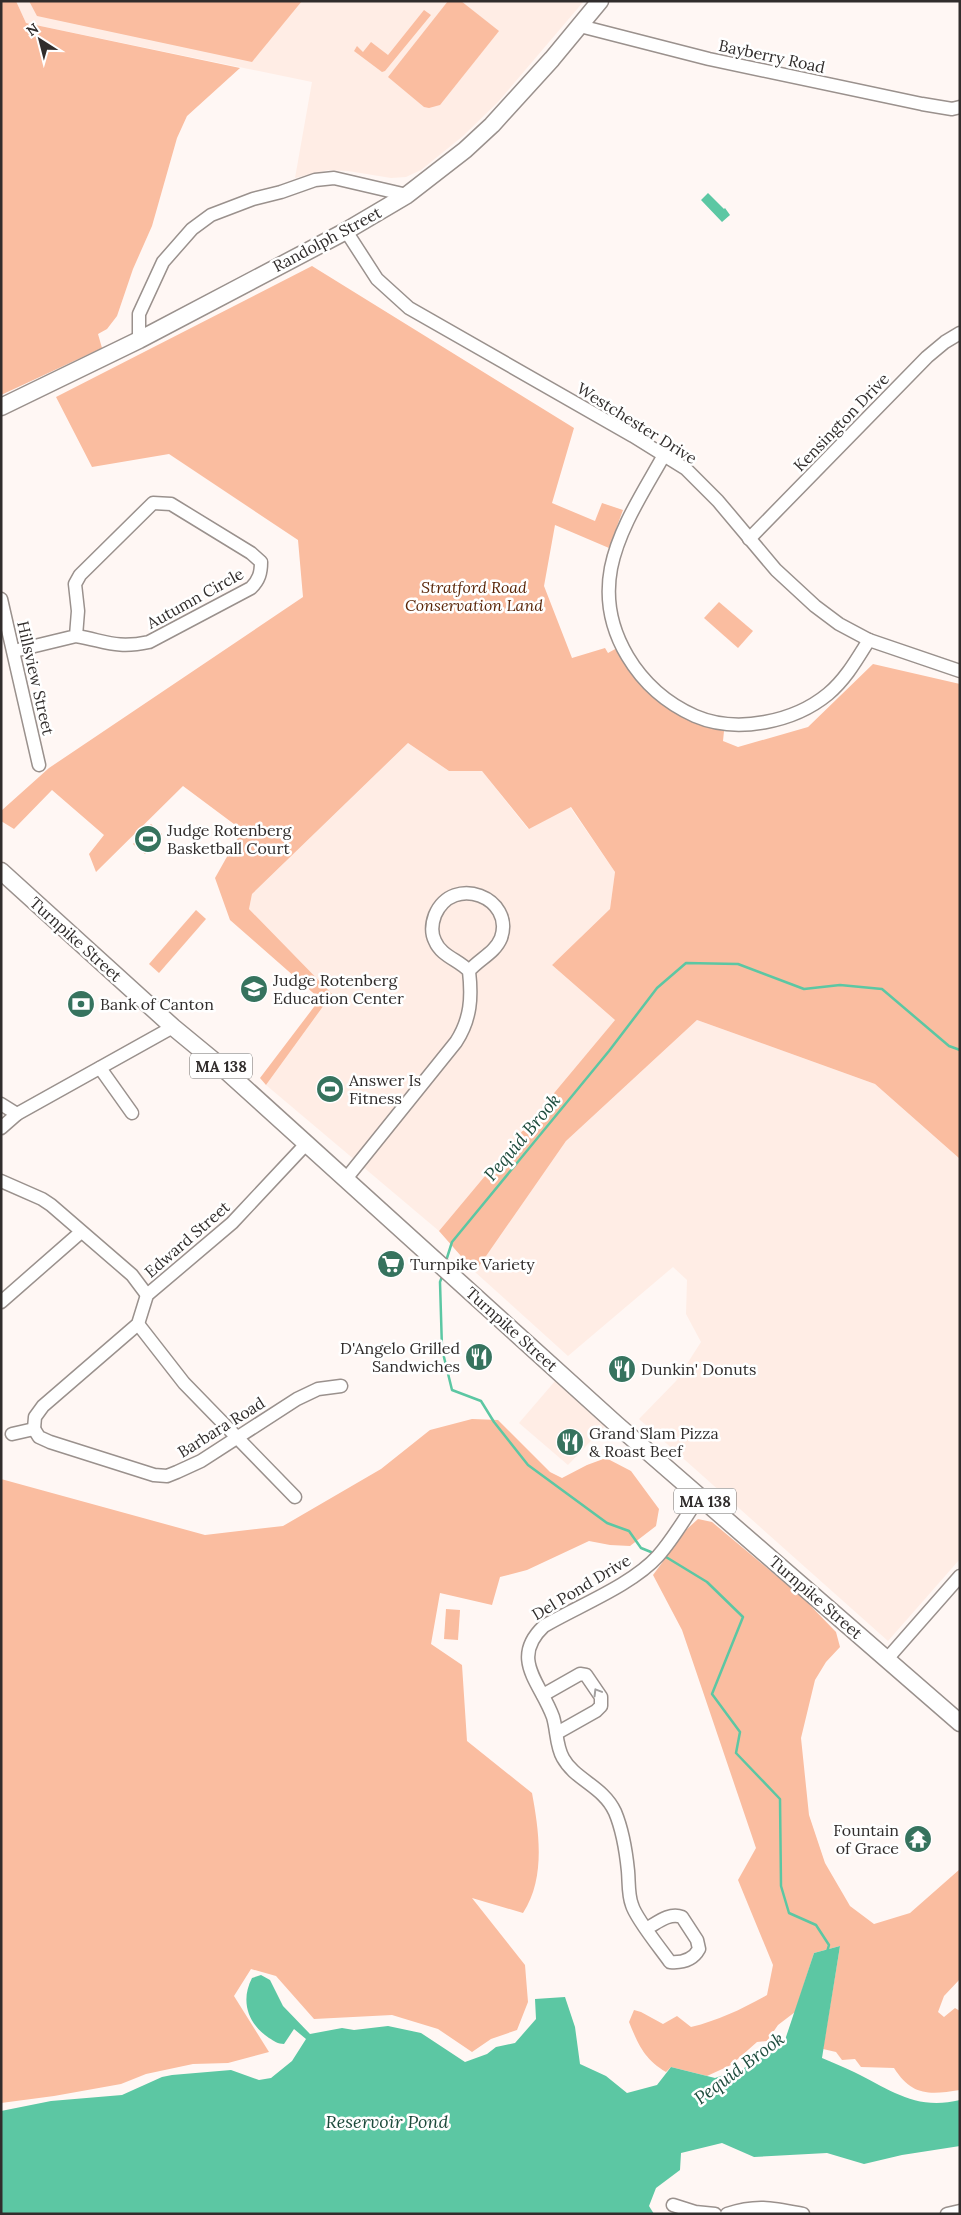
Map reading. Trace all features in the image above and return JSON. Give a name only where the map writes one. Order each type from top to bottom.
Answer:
[{"type":"main road","name":"Randolph Street","points":[[1,407],[139,340],[346,231],[407,195],[465,150],[492,125],[600,1]]},
{"type":"main road","name":"Turnpike Street","points":[[1,871],[173,1027],[224,1069],[616,1424],[960,1723]]},
{"type":"street","name":"Bayberry Road","points":[[580,26],[709,59],[922,104],[952,109],[960,107]]},
{"type":"street","points":[[139,340],[139,314],[163,262],[192,229],[211,215],[253,199],[281,192],[315,180],[334,178],[407,195]]},
{"type":"street","name":"Westchester Drive","points":[[346,231],[377,278],[409,308],[686,469],[701,483],[776,570],[815,606],[839,624],[868,640],[960,671]]},
{"type":"street","name":"Kensington Drive","points":[[749,539],[927,357],[945,342],[960,333]]},
{"type":"street","points":[[664,455],[631,514],[618,544],[611,569],[610,596],[613,620],[627,654],[642,678],[658,693],[696,716],[717,722],[760,723],[785,718],[808,708],[827,695],[842,681],[868,640]]},
{"type":"street","name":"Autumn Circle","points":[[14,651],[76,636],[116,646],[149,642],[251,588],[257,582],[261,573],[261,562],[256,556],[171,504],[153,503],[80,575],[75,584],[78,611],[76,636]]},
{"type":"street","name":"Hillsview Street","points":[[1,599],[39,765]]},
{"type":"street","points":[[463,892],[480,894],[488,899],[498,912],[502,928],[501,937],[496,947],[469,970],[441,950],[432,934],[434,918],[438,909],[453,895],[463,892]]},
{"type":"street","points":[[345,1180],[462,1034],[470,1008],[469,970]]},
{"type":"street","points":[[1,1128],[16,1114],[173,1027]]},
{"type":"street","points":[[100,1068],[132,1112]]},
{"type":"street","points":[[1,1104],[16,1114]]},
{"type":"street","name":"Edward Street","points":[[138,1324],[147,1295],[232,1223],[306,1144]]},
{"type":"street","points":[[1,1195],[6,1183],[42,1199],[132,1275],[147,1295]]},
{"type":"street","points":[[1,1302],[81,1232]]},
{"type":"street","points":[[12,1434],[34,1428],[35,1417],[43,1406],[138,1324],[184,1383],[294,1497]]},
{"type":"street","name":"Barbara Road","points":[[34,1428],[39,1436],[50,1442],[161,1476],[177,1472],[201,1460],[297,1399],[318,1389],[341,1386]]},
{"type":"street","name":"Del Pond Drive","points":[[646,1929],[632,1905],[625,1844],[613,1809],[599,1789],[572,1769],[563,1758],[551,1710],[533,1678],[527,1657],[536,1633],[544,1626],[629,1579],[658,1556],[700,1496]]},
{"type":"street","points":[[887,1659],[960,1576]]},
{"type":"street","points":[[543,1695],[580,1674],[586,1675],[601,1697],[600,1706],[596,1711],[558,1733]]},
{"type":"street","points":[[673,2205],[695,2212],[715,2214]]},
{"type":"street","points":[[727,2214],[748,2207],[773,2208],[803,2214]]},
{"type":"street","points":[[947,2214],[960,2211]]},
{"type":"shaded area","points":[[16,1],[584,1],[498,102],[463,136],[421,170],[406,177],[391,178],[348,171],[328,170],[295,178],[312,82],[26,23]]},
{"type":"shaded area","points":[[408,743],[449,771],[482,771],[528,829],[570,807],[615,872],[610,909],[552,965],[615,1020],[439,1231],[266,1085],[332,994],[249,909],[252,894]]},
{"type":"shaded area","points":[[697,1020],[875,1084],[960,1159],[960,1559],[888,1641],[639,1419],[676,1381],[701,1342],[686,1314],[687,1280],[673,1267],[568,1356],[475,1272],[566,1141]]},
{"type":"shaded area","points":[[556,1380],[606,1425],[568,1465],[519,1423]]},
{"type":"green space","points":[[1,1],[16,1],[26,23],[240,68],[187,116],[177,138],[152,226],[133,269],[117,316],[107,329],[98,334],[102,348],[1,395]]},
{"type":"green space","points":[[29,1],[302,1],[252,62],[37,16]]},
{"type":"green space","points":[[448,1],[461,1],[499,31],[440,105],[429,108],[424,107],[388,77]]},
{"type":"green space","points":[[424,10],[431,15],[385,71],[382,72],[354,51],[357,46],[363,52],[371,42],[388,55]]},
{"type":"green space","name":"Stratford Road Conservation Land","points":[[312,266],[574,428],[552,503],[595,521],[602,503],[623,510],[609,548],[555,525],[544,586],[572,658],[605,648],[608,653],[617,648],[636,680],[661,703],[690,719],[724,731],[723,741],[738,747],[808,727],[873,664],[960,684],[960,1159],[875,1084],[697,1020],[566,1141],[475,1272],[439,1231],[615,1020],[552,965],[610,909],[615,872],[571,807],[529,829],[482,771],[449,771],[408,743],[252,894],[249,909],[332,994],[266,1085],[260,1078],[320,999],[230,920],[215,878],[242,830],[183,786],[96,872],[89,854],[104,835],[52,790],[14,829],[1,821],[1,811],[49,768],[303,597],[298,540],[169,454],[92,467],[56,397]]},
{"type":"green space","points":[[719,602],[753,631],[738,648],[704,618]]},
{"type":"green space","name":"Judge Rotenberg Basketball Court","points":[[151,824],[162,834],[145,854],[133,844]]},
{"type":"green space","points":[[196,910],[206,919],[159,973],[149,964]]},
{"type":"green space","points":[[472,1419],[498,1420],[550,1472],[562,1478],[606,1458],[631,1471],[659,1509],[656,1526],[630,1546],[589,1541],[527,1570],[500,1577],[492,1605],[440,1593],[431,1644],[462,1665],[467,1741],[532,1793],[537,1823],[538,1870],[535,1885],[523,1913],[472,1898],[525,1965],[528,2002],[517,2030],[491,2039],[472,2052],[438,2029],[392,2015],[314,2019],[276,1976],[251,1969],[234,1996],[269,2052],[228,2063],[193,2064],[146,2074],[121,2084],[1,2103],[1,1479],[205,1535],[283,1526],[381,1469],[430,1430]]},
{"type":"green space","points":[[698,1519],[712,1522],[804,1599],[836,1632],[840,1647],[826,1662],[815,1680],[801,1738],[809,1815],[825,1863],[850,1906],[874,1924],[910,1913],[960,1869],[960,1979],[944,1996],[938,2012],[944,2017],[955,2008],[960,2011],[960,2090],[930,2093],[915,2089],[894,2068],[861,2067],[855,2059],[842,2060],[836,2052],[823,2049],[840,1946],[814,1953],[795,2012],[778,2025],[767,2041],[757,2042],[731,2065],[707,2076],[671,2067],[666,2072],[652,2062],[635,2037],[629,2022],[634,2010],[663,2024],[677,2016],[691,2027],[711,2021],[767,1995],[773,1965],[738,1880],[756,1848],[682,1630],[653,1575],[687,1529]]},
{"type":"green space","points":[[446,1609],[460,1610],[458,1640],[444,1639]]},
{"type":"water","points":[[708,193],[730,215],[722,222],[701,200]]},
{"type":"water","name":"Reservoir Pond","points":[[840,1946],[822,2058],[892,2092],[917,2101],[944,2103],[960,2100],[960,2146],[902,2155],[864,2164],[827,2153],[754,2157],[722,2143],[681,2153],[680,2170],[656,2188],[649,2206],[654,2214],[1,2214],[1,2111],[51,2101],[122,2095],[162,2077],[172,2075],[231,2070],[259,2080],[271,2078],[292,2061],[306,2039],[294,2029],[284,2044],[276,2042],[256,2026],[248,2011],[248,1987],[252,1978],[261,1975],[270,1980],[283,2006],[310,2034],[342,2028],[354,2030],[388,2026],[421,2033],[465,2062],[487,2054],[496,2047],[515,2043],[536,2019],[535,1999],[565,1997],[575,2027],[580,2064],[606,2076],[627,2093],[657,2085],[671,2067],[715,2078],[744,2068],[784,2043],[814,1953]]},
{"type":"waterway","name":"Pequid Brook","points":[[446,1261],[452,1242],[609,1051],[657,988],[686,963],[738,964],[804,989],[840,985],[882,989],[949,1046],[960,1050]]},
{"type":"waterway","name":"Pequid Brook","points":[[443,1274],[440,1282],[442,1349],[452,1390],[481,1401],[494,1422],[528,1465],[607,1523],[629,1531],[641,1548],[651,1552]]},
{"type":"waterway","name":"Pequid Brook","points":[[666,1557],[707,1582],[743,1617],[712,1694],[740,1732],[736,1753],[780,1799],[781,1886],[789,1913],[816,1925],[829,1945],[827,1952]]},
{"type":"place","name":"Judge Rotenberg Basketball Court","points":[[148,839]]},
{"type":"place","name":"Judge Rotenberg Education Center","points":[[254,989]]},
{"type":"place","name":"Bank of Canton","points":[[81,1004]]},
{"type":"place","name":"Answer Is Fitness","points":[[330,1089]]},
{"type":"place","name":"Turnpike Variety","points":[[391,1264]]},
{"type":"place","name":"D'Angelo Grilled Sandwiches","points":[[479,1357]]},
{"type":"place","name":"Dunkin' Donuts","points":[[622,1369]]},
{"type":"place","name":"Grand Slam Pizza & Roast Beef","points":[[570,1442]]},
{"type":"place","name":"Fountain of Grace","points":[[918,1839]]}]
